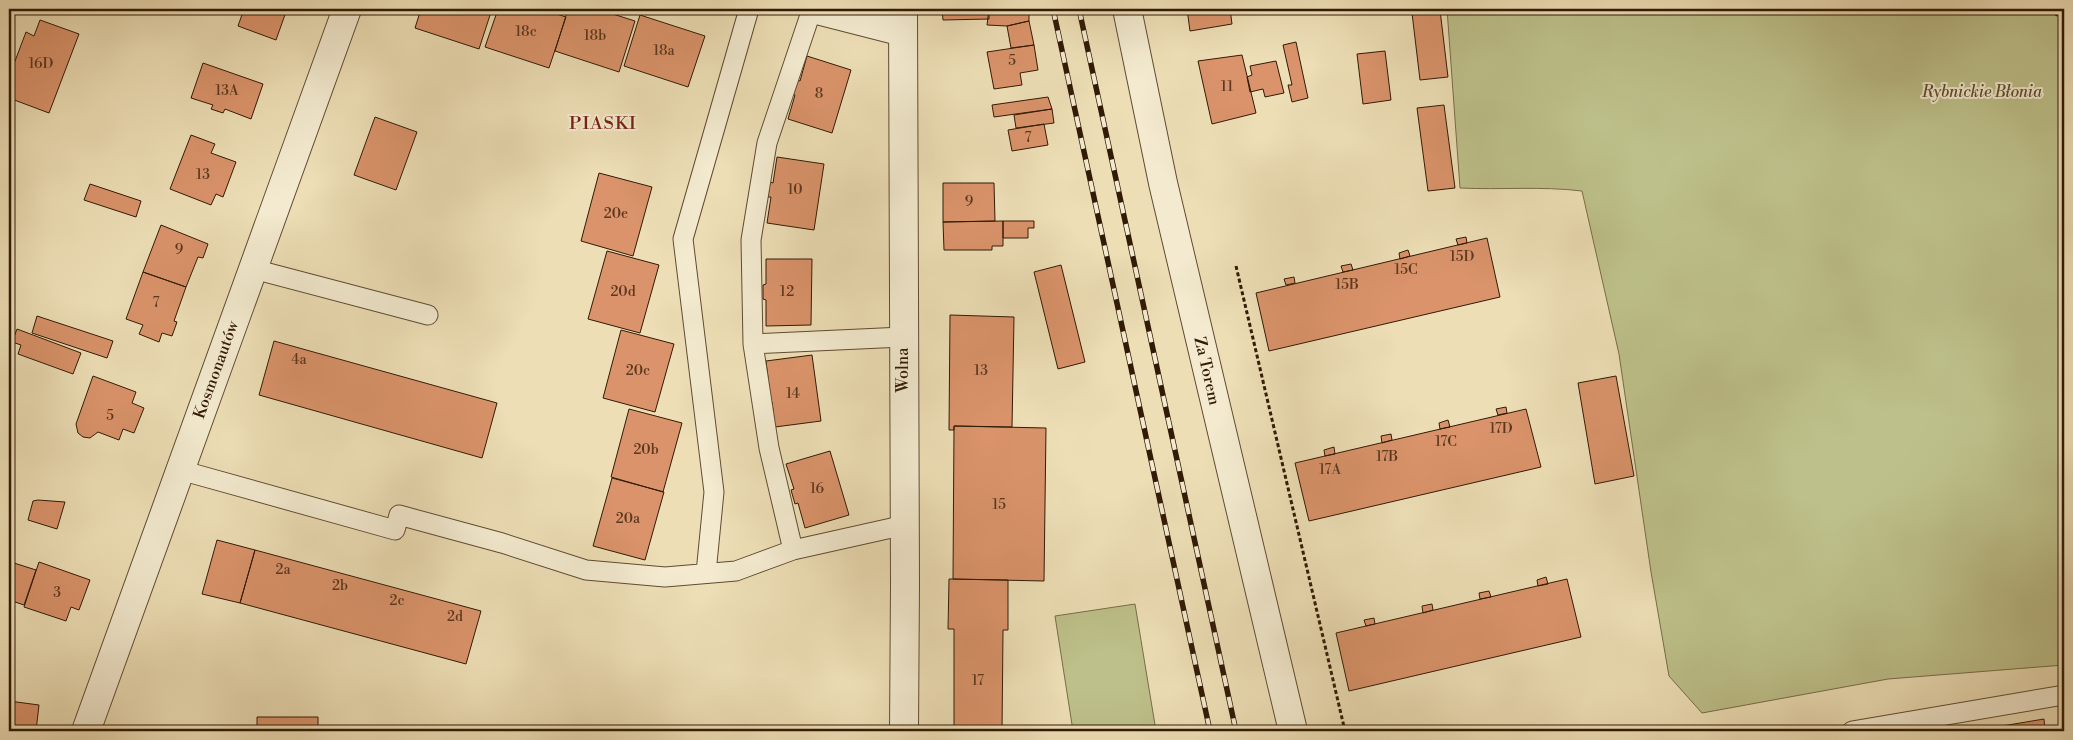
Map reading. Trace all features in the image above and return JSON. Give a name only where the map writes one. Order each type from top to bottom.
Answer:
[{"type":"street","name":"Kosmonautów","points":[[86,731],[347,9]]},
{"type":"street","points":[[813,9],[903,20]]},
{"type":"street","name":"Za Torem","points":[[1127,9],[1165,192],[1293,731]]},
{"type":"street","name":"Wolna","points":[[903,20],[904,731]]},
{"type":"lane","points":[[706,573],[714,492],[683,239],[749,9]]},
{"type":"lane","points":[[793,550],[769,448],[753,344],[751,240],[767,143],[813,9]]},
{"type":"lane","points":[[253,269],[428,315]]},
{"type":"lane","points":[[753,344],[903,337]]},
{"type":"lane","points":[[180,470],[394,530],[399,515],[502,543],[586,570],[665,577],[736,571],[793,550],[905,525]]},
{"type":"lane","points":[[1852,731],[2064,695]]},
{"type":"path","points":[[2049,9],[2064,20]]},
{"type":"path","points":[[1236,266],[1345,731]]},
{"type":"green space","name":"Rybnickie Błonia","points":[[1447,9],[2064,9],[2064,665],[1888,679],[1702,713],[1669,676],[1651,572],[1619,354],[1582,191],[1460,188]]},
{"type":"green space","points":[[1135,604],[1156,731],[1073,731],[1055,616]]},
{"type":"building","points":[[244,9],[287,9],[276,40],[238,26]]},
{"type":"building","points":[[421,9],[492,9],[479,49],[415,28]]},
{"type":"building","points":[[498,9],[541,9],[566,17],[549,68],[485,47]]},
{"type":"building","points":[[568,9],[597,9],[635,21],[619,72],[555,51]]},
{"type":"building","points":[[942,9],[989,9],[989,19],[943,20]]},
{"type":"building","points":[[989,9],[1029,9],[1029,21],[1007,26],[987,25]]},
{"type":"building","points":[[1187,9],[1230,9],[1232,24],[1190,31]]},
{"type":"building","points":[[1440,10],[1448,77],[1420,80],[1412,13]]},
{"type":"building","points":[[640,15],[705,36],[688,87],[624,66]]},
{"type":"building","points":[[40,20],[79,34],[49,113],[9,98],[9,77],[26,32],[34,36]]},
{"type":"building","points":[[1029,21],[1034,45],[1011,48],[1007,26]]},
{"type":"building","points":[[1296,42],[1308,98],[1292,102],[1288,85],[1292,85],[1283,45]]},
{"type":"building","points":[[1034,45],[1038,70],[1020,73],[1022,85],[994,89],[987,52]]},
{"type":"building","points":[[1385,51],[1391,100],[1363,104],[1357,54]]},
{"type":"building","points":[[1242,55],[1256,113],[1212,124],[1198,61]]},
{"type":"building","points":[[807,56],[851,70],[832,133],[788,119],[797,80],[800,81]]},
{"type":"building","points":[[1276,61],[1284,93],[1265,97],[1263,89],[1250,92],[1247,77],[1252,75],[1250,66]]},
{"type":"building","points":[[203,63],[263,84],[251,119],[225,109],[223,113],[211,109],[213,105],[191,98]]},
{"type":"building","points":[[1048,97],[1052,109],[994,117],[992,105]]},
{"type":"building","points":[[1444,105],[1455,188],[1428,191],[1417,108]]},
{"type":"building","points":[[1052,109],[1054,123],[1016,128],[1014,115]]},
{"type":"building","points":[[375,117],[417,132],[396,190],[354,175]]},
{"type":"building","points":[[1044,124],[1048,145],[1012,151],[1008,130]]},
{"type":"building","points":[[191,135],[215,144],[211,153],[236,162],[223,197],[216,194],[211,205],[170,189]]},
{"type":"building","points":[[777,157],[824,164],[814,230],[767,223],[771,197],[768,197],[770,182],[773,183]]},
{"type":"building","points":[[599,173],[652,187],[633,256],[581,241]]},
{"type":"building","points":[[943,183],[994,183],[995,221],[943,222]]},
{"type":"building","points":[[90,184],[141,201],[136,217],[84,200]]},
{"type":"building","points":[[1003,221],[1034,221],[1034,228],[1028,228],[1028,238],[1003,238]]},
{"type":"building","points":[[1003,221],[1003,246],[992,246],[992,250],[944,250],[943,222]]},
{"type":"building","points":[[161,225],[208,244],[203,258],[198,257],[186,287],[143,272]]},
{"type":"building","points":[[9,234],[14,237],[9,248]]},
{"type":"building","points":[[1466,237],[1467,243],[1458,245],[1456,239]]},
{"type":"building","points":[[1487,238],[1500,297],[1269,351],[1256,293]]},
{"type":"building","points":[[1408,250],[1410,256],[1400,259],[1399,253]]},
{"type":"building","points":[[607,251],[659,265],[640,333],[588,319]]},
{"type":"building","points":[[766,259],[812,259],[811,325],[766,326],[766,300],[763,299],[763,285],[766,284]]},
{"type":"building","points":[[1351,264],[1353,270],[1343,272],[1341,266]]},
{"type":"building","points":[[1061,265],[1085,362],[1058,369],[1034,272]]},
{"type":"building","points":[[143,272],[186,287],[174,321],[177,322],[172,336],[162,333],[159,342],[139,334],[143,325],[126,319]]},
{"type":"building","points":[[1294,277],[1295,283],[1286,285],[1284,279]]},
{"type":"building","points":[[950,315],[1014,317],[1012,427],[954,426],[954,430],[949,430]]},
{"type":"building","points":[[37,316],[113,341],[107,358],[32,333]]},
{"type":"building","points":[[17,329],[81,353],[73,374],[18,354],[21,345],[12,342]]},
{"type":"building","points":[[621,330],[674,344],[655,412],[603,398]]},
{"type":"building","points":[[274,341],[497,403],[482,458],[259,395]]},
{"type":"building","points":[[812,355],[821,421],[775,427],[772,402],[769,402],[766,361]]},
{"type":"building","points":[[93,376],[136,392],[132,403],[144,408],[134,433],[123,429],[119,440],[98,432],[90,438],[83,437],[78,433],[76,424]]},
{"type":"building","points":[[1616,376],[1634,476],[1595,484],[1578,383]]},
{"type":"building","points":[[1506,407],[1507,413],[1498,415],[1496,409]]},
{"type":"building","points":[[629,409],[682,423],[663,492],[611,477]]},
{"type":"building","points":[[1526,409],[1541,467],[1309,521],[1295,463]]},
{"type":"building","points":[[1448,420],[1450,427],[1440,429],[1439,423]]},
{"type":"building","points":[[954,426],[1046,428],[1044,581],[953,579]]},
{"type":"building","points":[[1391,434],[1392,440],[1382,443],[1381,436]]},
{"type":"building","points":[[1334,447],[1335,454],[1325,456],[1324,450]]},
{"type":"building","points":[[830,451],[849,515],[805,528],[798,503],[795,504],[791,490],[794,489],[786,464]]},
{"type":"building","points":[[612,478],[664,492],[645,560],[593,546]]},
{"type":"building","points":[[33,501],[65,502],[57,529],[28,520]]},
{"type":"building","points":[[217,540],[255,550],[240,603],[202,594]]},
{"type":"building","points":[[255,550],[481,611],[466,664],[240,603]]},
{"type":"building","points":[[39,562],[90,580],[79,610],[71,607],[66,621],[24,607]]},
{"type":"building","points":[[14,563],[36,570],[24,605],[9,600],[9,579]]},
{"type":"building","points":[[1546,577],[1548,584],[1538,586],[1537,580]]},
{"type":"building","points":[[949,579],[1008,580],[1008,630],[1003,630],[1002,731],[954,731],[954,629],[948,629]]},
{"type":"building","points":[[1567,579],[1581,637],[1349,691],[1336,633]]},
{"type":"building","points":[[1489,591],[1491,597],[1480,599],[1479,593]]},
{"type":"building","points":[[1432,604],[1433,610],[1423,613],[1422,606]]},
{"type":"building","points":[[1374,618],[1375,624],[1366,626],[1364,620]]},
{"type":"building","points":[[9,701],[39,705],[36,731],[9,731]]},
{"type":"building","points":[[257,717],[318,717],[318,731],[257,731]]},
{"type":"building","points":[[2044,719],[2045,731],[1984,731],[1984,729]]},
{"type":"railway","points":[[1053,9],[1210,731]]},
{"type":"railway","points":[[1079,9],[1236,731]]},
{"type":"district","name":"PIASKI","points":[[603,123]]}]
